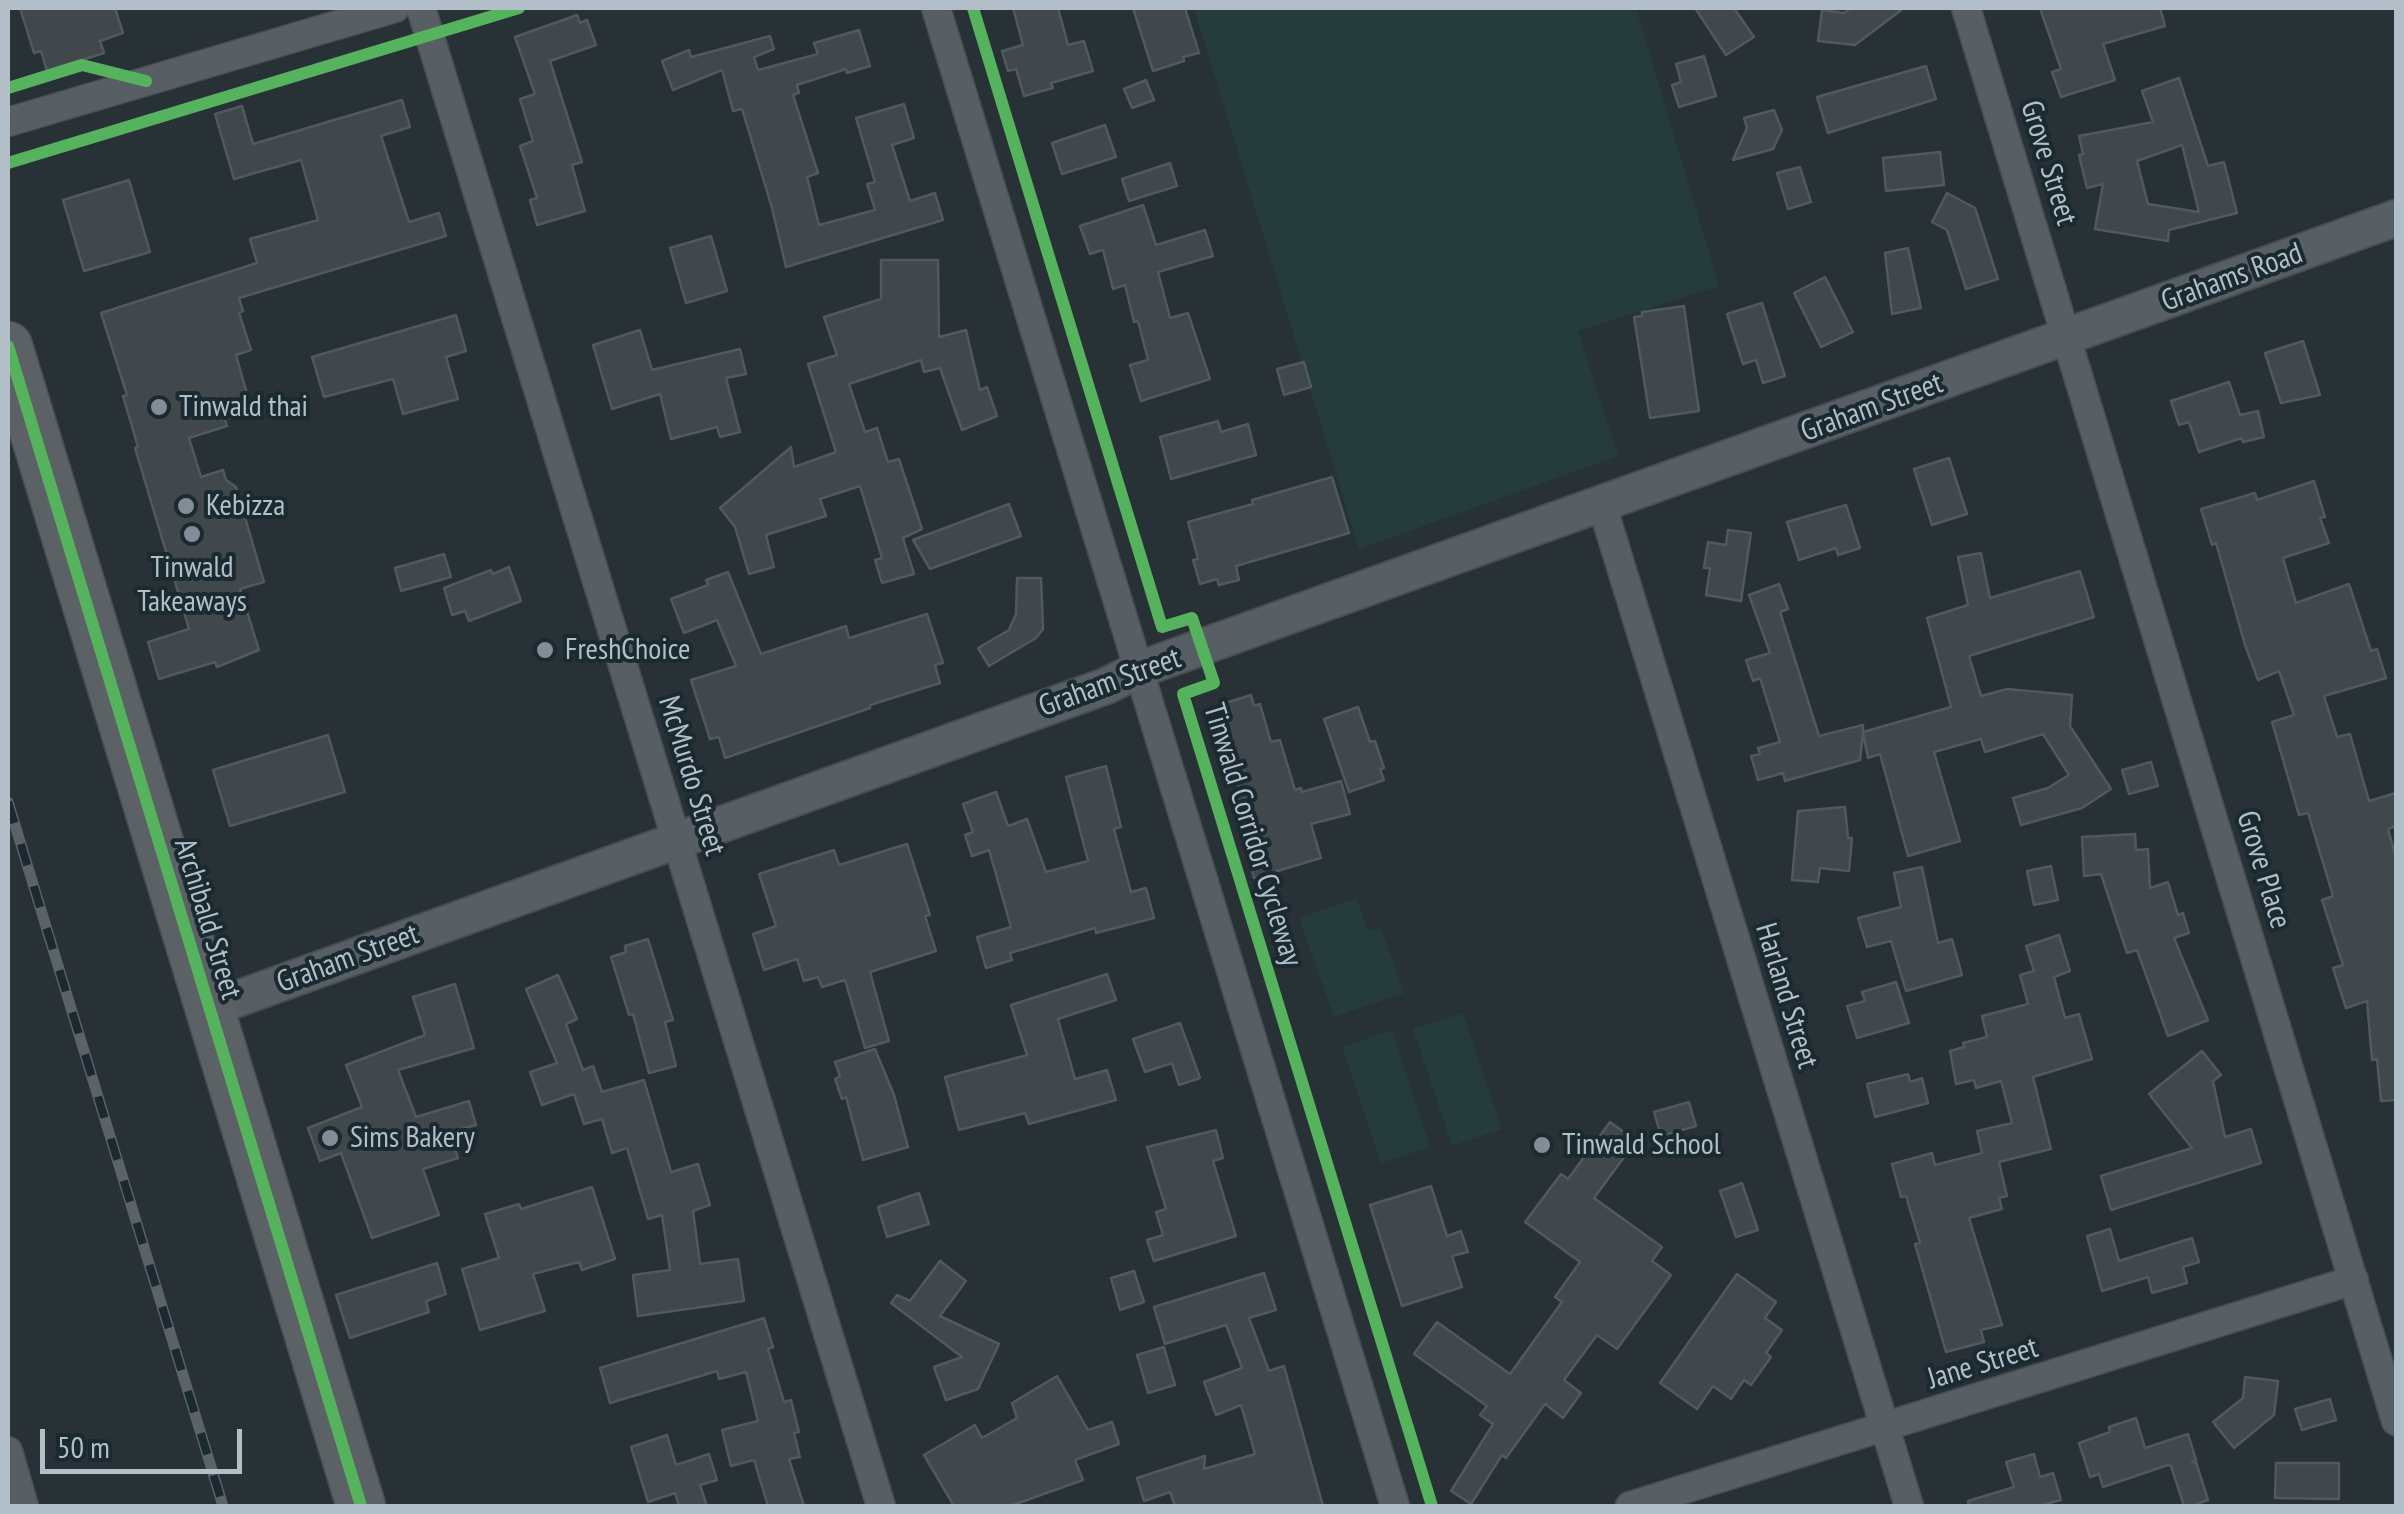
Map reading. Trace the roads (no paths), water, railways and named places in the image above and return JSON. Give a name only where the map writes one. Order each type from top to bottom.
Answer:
[{"type":"highway","name":"Archibald Street","points":[[8,346],[361,1506]]},
{"type":"street","points":[[8,122],[395,8]]},
{"type":"street","name":"McMurdo Street","points":[[421,8],[881,1506]]},
{"type":"street","points":[[936,8],[1395,1506]]},
{"type":"street","name":"Grove Street","points":[[1966,8],[2067,338]]},
{"type":"street","name":"Grahams Road","points":[[2067,338],[2396,218]]},
{"type":"street","name":"Graham Street","points":[[209,1009],[1106,686],[1138,670],[2067,338]]},
{"type":"street","name":"Grove Place","points":[[2067,338],[2396,1420]]},
{"type":"street","name":"Harland Street","points":[[1602,505],[1909,1506]]},
{"type":"street","name":"Jane Street","points":[[1630,1506],[2354,1280]]},
{"type":"street","points":[[8,1452],[24,1506]]},
{"type":"railway","points":[[8,802],[223,1506]]},
{"type":"place","name":"Tinwald thai","points":[[159,407]]},
{"type":"place","name":"Kebizza","points":[[186,506]]},
{"type":"place","name":"Tinwald Takeaways","points":[[192,534]]},
{"type":"place","name":"FreshChoice","points":[[545,650]]},
{"type":"place","name":"Sims Bakery","points":[[330,1138]]},
{"type":"place","name":"Tinwald School","points":[[1542,1145]]}]
